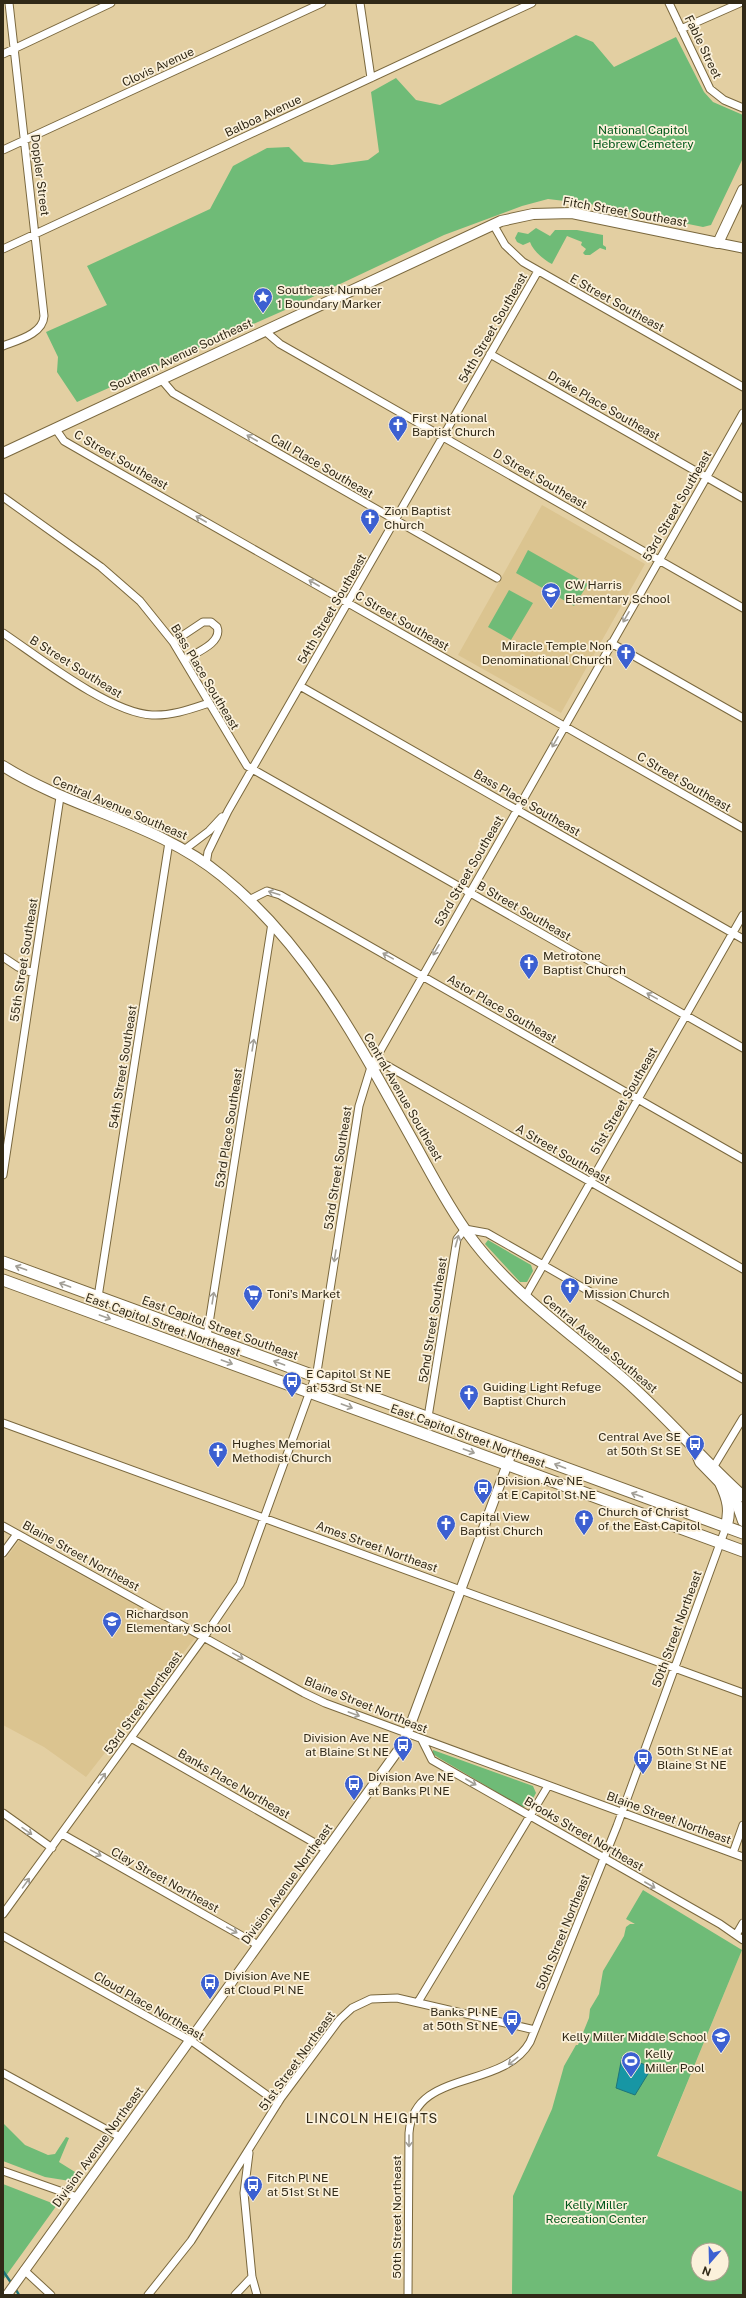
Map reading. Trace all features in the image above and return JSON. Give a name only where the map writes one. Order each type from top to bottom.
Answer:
[{"type":"main road","points":[[718,243],[743,190]]},
{"type":"main road","name":"Fitch Street Southeast","points":[[497,223],[533,214],[572,213],[718,243]]},
{"type":"main road","name":"Southern Avenue Southeast","points":[[3,453],[497,223]]},
{"type":"main road","name":"Central Avenue Southeast","points":[[3,766],[60,797],[169,842],[184,850],[206,864],[249,900],[272,923],[298,954],[334,1003],[465,1229],[493,1265],[525,1298],[625,1380],[666,1418],[712,1470],[743,1496]]},
{"type":"main road","name":"East Capitol Street Southeast","points":[[3,1262],[743,1533]]},
{"type":"main road","name":"East Capitol Street Northeast","points":[[3,1280],[743,1551]]},
{"type":"main road","points":[[712,1470],[721,1484],[729,1504],[729,1515],[726,1526]]},
{"type":"main road","points":[[721,1484],[735,1498],[743,1521]]},
{"type":"street","name":"Doppler Street","points":[[3,346],[38,330],[44,319],[36,233],[9,3]]},
{"type":"street","points":[[3,54],[111,3]]},
{"type":"street","name":"Clovis Avenue","points":[[3,150],[322,3]]},
{"type":"street","points":[[360,3],[371,78]]},
{"type":"street","name":"Balboa Avenue","points":[[3,248],[532,3]]},
{"type":"street","name":"Fable Street","points":[[669,3],[710,89],[724,100],[743,108]]},
{"type":"street","points":[[681,29],[740,3]]},
{"type":"street","name":"E Street Southeast","points":[[497,223],[502,242],[510,252],[538,271],[743,387]]},
{"type":"street","name":"Fitch Street Southeast","points":[[718,243],[743,248]]},
{"type":"street","name":"54th Street Southeast","points":[[206,864],[208,852],[228,811],[538,271]]},
{"type":"street","name":"D Street Southeast","points":[[265,331],[280,344],[444,436],[743,608]]},
{"type":"street","name":"Drake Place Southeast","points":[[490,354],[743,498]]},
{"type":"street","name":"Call Place Southeast","points":[[161,379],[173,393],[497,578]]},
{"type":"street","name":"53rd Street Southeast","points":[[316,1377],[359,1106],[371,1067],[743,412]]},
{"type":"street","name":"C Street Southeast","points":[[55,428],[64,441],[743,828]]},
{"type":"street","name":"Bass Place Southeast","points":[[3,497],[119,582],[156,619],[184,660],[241,759],[252,769]]},
{"type":"street","points":[[173,642],[203,622],[211,622],[218,627],[218,635],[213,642],[184,660]]},
{"type":"street","name":"B Street Southeast","points":[[3,633],[102,698],[129,711],[151,715],[165,715],[209,703]]},
{"type":"street","points":[[611,643],[743,718]]},
{"type":"street","name":"Bass Place Southeast","points":[[300,686],[743,939]]},
{"type":"street","name":"B Street Southeast","points":[[252,769],[743,1048]]},
{"type":"street","name":"55th Street Southeast","points":[[3,1175],[60,797]]},
{"type":"street","name":"54th Street Southeast","points":[[184,850],[209,830],[228,811]]},
{"type":"street","name":"54th Street Southeast","points":[[98,1297],[169,842]]},
{"type":"street","name":"Astor Place Southeast","points":[[249,900],[267,891],[278,894],[743,1159]]},
{"type":"street","name":"51st Street Southeast","points":[[525,1298],[743,915]]},
{"type":"street","name":"53rd Place Southeast","points":[[206,1336],[272,923]]},
{"type":"street","points":[[3,957],[18,967],[34,973]]},
{"type":"street","name":"A Street Southeast","points":[[371,1067],[386,1065],[743,1269]]},
{"type":"street","points":[[465,1229],[487,1233],[743,1379]]},
{"type":"street","name":"52nd Street Southeast","points":[[428,1417],[457,1239],[465,1229]]},
{"type":"street","name":"53rd Street Northeast","points":[[3,1914],[204,1637],[239,1586],[316,1377]]},
{"type":"street","points":[[712,1470],[743,1418]]},
{"type":"street","name":"Ames Street Northeast","points":[[3,1423],[743,1693]]},
{"type":"street","name":"Division Avenue Northeast","points":[[7,2295],[388,1765],[407,1734],[513,1448]]},
{"type":"street","name":"Blaine Street Northeast","points":[[3,1526],[304,1693],[422,1740],[743,1857]]},
{"type":"street","name":"50th Street Northeast","points":[[408,2295],[409,2133],[412,2117],[420,2103],[434,2091],[495,2071],[513,2061],[525,2049],[535,2030],[622,1813],[726,1526]]},
{"type":"street","points":[[3,1553],[17,1534]]},
{"type":"street","name":"Banks Place Northeast","points":[[131,1738],[327,1850]]},
{"type":"street","name":"Brooks Street Northeast","points":[[422,1740],[432,1760],[604,1858],[743,1940]]},
{"type":"street","points":[[535,2030],[418,2002],[548,1786]]},
{"type":"street","points":[[3,1814],[52,1848]]},
{"type":"street","points":[[733,1853],[743,1825]]},
{"type":"street","name":"Clay Street Northeast","points":[[62,1834],[258,1945]]},
{"type":"street","points":[[736,1935],[743,1923]]},
{"type":"street","name":"Cloud Place Northeast","points":[[3,1936],[189,2040],[278,2103]]},
{"type":"street","name":"51st Street Northeast","points":[[148,2295],[186,2249],[278,2103],[339,2020],[352,2008],[363,2002],[379,1998],[397,1998],[418,2002]]},
{"type":"street","points":[[3,2073],[120,2137]]},
{"type":"street","points":[[256,2138],[248,2158],[244,2187],[252,2277],[257,2295]]},
{"type":"street","points":[[3,2171],[77,2197]]},
{"type":"street","points":[[22,2273],[51,2295]]},
{"type":"street","points":[[234,2295],[252,2277]]},
{"type":"shaded area","name":"CW Harris Elementary School","points":[[542,505],[645,564],[561,713],[458,655]]},
{"type":"shaded area","points":[[19,1541],[195,1638],[86,1777],[44,1747],[3,1725],[3,1562]]},
{"type":"shaded area","name":"Kelly Miller Middle School","points":[[742,1950],[743,1951],[743,2192],[657,2157]]},
{"type":"green space","name":"National Capitol Hebrew Cemetery","points":[[576,35],[593,42],[614,67],[676,37],[704,92],[713,102],[743,115],[743,158],[711,225],[703,227],[590,204],[548,199],[522,206],[444,235],[285,310],[77,402],[57,372],[58,357],[46,332],[107,305],[87,266],[210,209],[233,166],[267,148],[289,147],[304,162],[332,165],[368,160],[379,152],[371,92],[396,78],[416,100],[440,105]]},
{"type":"green space","points":[[536,228],[550,236],[555,230],[577,230],[603,235],[603,245],[606,247],[606,250],[600,248],[590,255],[585,255],[583,253],[586,249],[581,245],[582,242],[567,236],[552,264],[539,255],[530,242],[523,245],[517,242],[515,238],[518,232],[528,234]]},
{"type":"green space","points":[[528,550],[588,584],[574,606],[516,573]]},
{"type":"green space","points":[[509,590],[533,603],[511,640],[488,627]]},
{"type":"green space","points":[[488,1240],[531,1265],[533,1271],[527,1282],[520,1282],[485,1244]]},
{"type":"green space","points":[[433,1750],[533,1786],[536,1793],[529,1806],[522,1807],[439,1758],[433,1754]]},
{"type":"green space","name":"Kelly Miller Recreation Center","points":[[643,1890],[742,1950],[657,2156],[743,2192],[743,2295],[512,2295],[513,2196],[552,2109],[564,2066],[576,2045],[578,2045],[589,2018],[590,2009],[599,1994],[603,1971],[624,1936],[626,1927],[630,1924],[635,1924],[626,1919]]},
{"type":"green space","points":[[3,2123],[25,2145],[48,2155],[55,2154],[66,2137],[69,2138],[59,2162],[75,2172],[76,2177],[70,2181],[45,2177],[3,2161]]},
{"type":"green space","points":[[3,2184],[57,2205],[3,2280]]},
{"type":"water","name":"Kelly Miller Pool","points":[[622,2057],[646,2065],[651,2069],[635,2095],[616,2088]]},
{"type":"waterway","points":[[3,2271],[12,2284]]},
{"type":"waterway","points":[[15,2288],[19,2295]]},
{"type":"place","name":"Southeast Number 1 Boundary Marker","points":[[263,314]]},
{"type":"place","name":"First National Baptist Church","points":[[398,442]]},
{"type":"place","name":"Zion Baptist Church","points":[[370,535]]},
{"type":"place","name":"CW Harris Elementary School","points":[[551,609]]},
{"type":"place","name":"Miracle Temple Non Denominational Church","points":[[626,670]]},
{"type":"place","name":"Metrotone Baptist Church","points":[[529,980]]},
{"type":"place","name":"Divine Mission Church","points":[[570,1304]]},
{"type":"place","name":"Toni's Market","points":[[253,1311]]},
{"type":"place","name":"E Capitol St NE at 53rd St NE","points":[[292,1398]]},
{"type":"place","name":"Guiding Light Refuge Baptist Church","points":[[469,1411]]},
{"type":"place","name":"Central Ave SE at 50th St SE","points":[[695,1461]]},
{"type":"place","name":"Hughes Memorial Methodist Church","points":[[218,1468]]},
{"type":"place","name":"Division Ave NE at E Capitol St NE","points":[[483,1505]]},
{"type":"place","name":"Church of Christ of the East Capitol","points":[[584,1536]]},
{"type":"place","name":"Capital View Baptist Church","points":[[446,1541]]},
{"type":"place","name":"Richardson Elementary School","points":[[112,1638]]},
{"type":"place","name":"Division Ave NE at Blaine St NE","points":[[403,1762]]},
{"type":"place","name":"50th St NE at Blaine St NE","points":[[643,1775]]},
{"type":"place","name":"Division Ave NE at Banks Pl NE","points":[[354,1801]]},
{"type":"place","name":"Division Ave NE at Cloud Pl NE","points":[[210,2000]]},
{"type":"place","name":"Banks Pl NE at 50th St NE","points":[[512,2036]]},
{"type":"place","name":"Kelly Miller Middle School","points":[[721,2054]]},
{"type":"place","name":"Kelly Miller Pool","points":[[631,2078]]},
{"type":"place","name":"Fitch Pl NE at 51st St NE","points":[[253,2202]]},
{"type":"district","name":"LINCOLN HEIGHTS","points":[[372,2118]]}]
